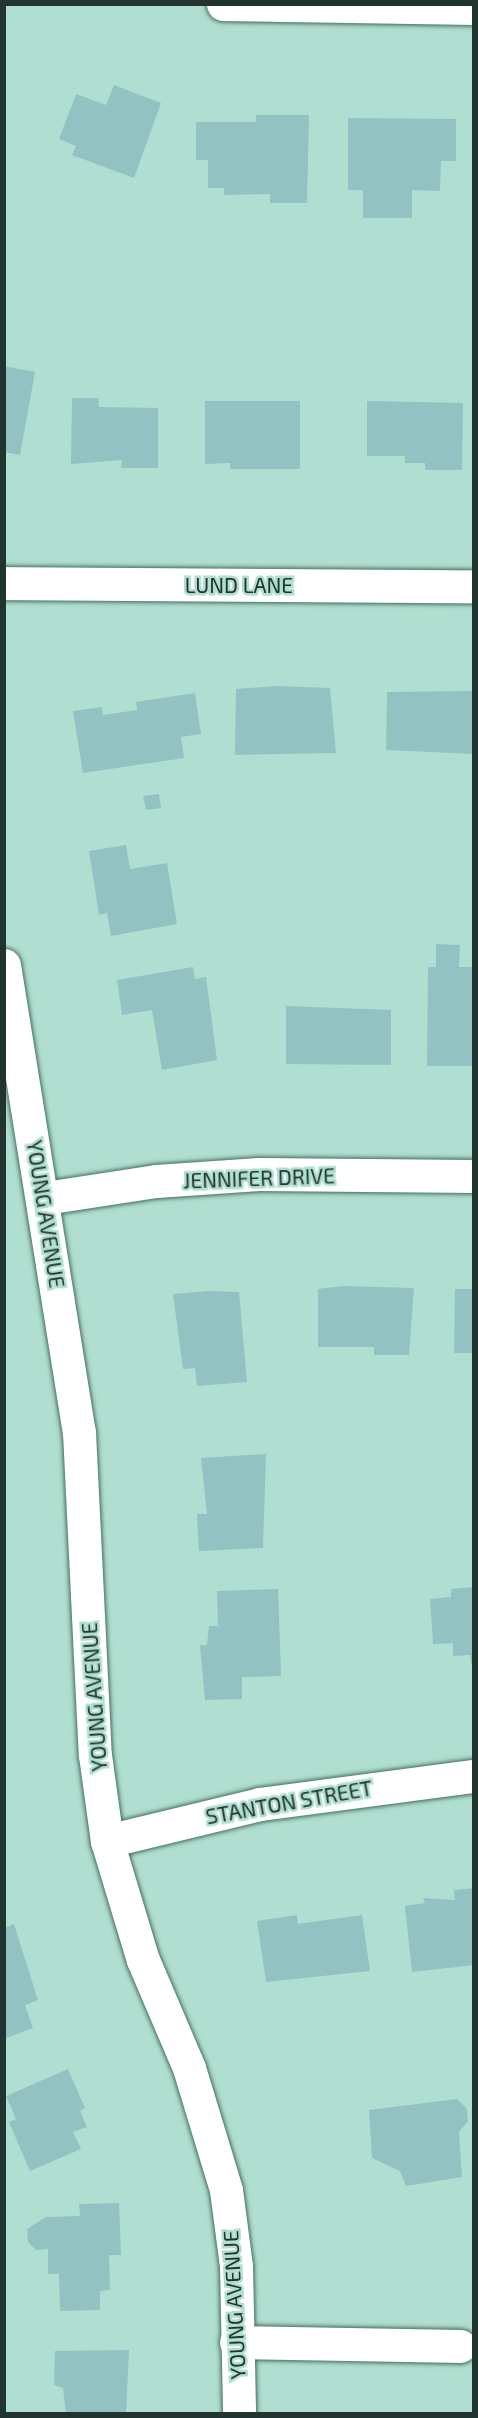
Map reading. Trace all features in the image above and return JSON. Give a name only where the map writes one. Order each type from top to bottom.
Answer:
[{"type":"street","points":[[223,4],[474,8]]},
{"type":"street","name":"LUND LANE","points":[[4,584],[474,586]]},
{"type":"street","name":"YOUNG AVENUE","points":[[4,965],[45,1198],[79,1432],[95,1755],[107,1841],[143,1960],[189,2068],[226,2190],[236,2266],[239,2414]]},
{"type":"street","name":"JENNIFER DRIVE","points":[[45,1198],[156,1181],[259,1174],[474,1176]]},
{"type":"street","name":"STANTON STREET","points":[[107,1841],[260,1804],[474,1776]]},
{"type":"street","points":[[236,2342],[460,2346]]},
{"type":"building","points":[[114,85],[161,103],[134,178],[72,155],[76,146],[59,139],[76,94],[106,105]]},
{"type":"building","points":[[256,115],[309,115],[307,203],[270,203],[270,194],[224,195],[224,188],[208,188],[208,160],[196,160],[196,122],[256,122]]},
{"type":"building","points":[[348,118],[456,119],[456,161],[441,161],[440,191],[412,190],[412,218],[363,218],[363,190],[348,190]]},
{"type":"building","points":[[4,366],[35,372],[20,455],[4,452]]},
{"type":"building","points":[[72,398],[98,398],[99,407],[158,408],[158,468],[121,468],[122,460],[71,464]]},
{"type":"building","points":[[205,401],[300,401],[300,469],[230,469],[230,463],[205,464]]},
{"type":"building","points":[[367,401],[463,403],[462,470],[425,470],[425,463],[405,463],[405,456],[367,456]]},
{"type":"building","points":[[276,686],[330,688],[336,753],[235,755],[236,689]]},
{"type":"building","points":[[474,691],[474,754],[386,750],[387,692]]},
{"type":"building","points":[[195,693],[201,734],[181,737],[184,758],[83,773],[73,711],[102,707],[103,715],[137,710],[136,702]]},
{"type":"building","points":[[159,794],[161,808],[146,810],[143,796]]},
{"type":"building","points":[[126,845],[130,869],[167,863],[177,924],[111,936],[107,913],[99,915],[89,851]]},
{"type":"building","points":[[436,944],[460,945],[459,967],[474,967],[472,1066],[427,1066],[428,967],[436,967]]},
{"type":"building","points":[[193,967],[195,979],[206,977],[217,1060],[162,1070],[152,1010],[122,1015],[117,980]]},
{"type":"building","points":[[286,1006],[391,1010],[391,1065],[286,1064]]},
{"type":"building","points":[[343,1286],[414,1288],[409,1355],[374,1355],[374,1347],[318,1347],[318,1289]]},
{"type":"building","points":[[455,1289],[474,1289],[474,1353],[454,1353]]},
{"type":"building","points":[[209,1291],[239,1292],[247,1382],[197,1386],[195,1368],[183,1369],[173,1294]]},
{"type":"building","points":[[266,1454],[263,1548],[199,1551],[197,1514],[207,1514],[201,1458]]},
{"type":"building","points":[[474,1587],[474,1663],[471,1664],[470,1655],[453,1656],[453,1643],[433,1644],[430,1599],[451,1597],[451,1589]]},
{"type":"building","points":[[278,1589],[281,1676],[242,1677],[242,1699],[205,1700],[200,1645],[207,1645],[209,1626],[218,1626],[217,1591]]},
{"type":"building","points":[[474,1888],[474,1965],[412,1972],[405,1906],[425,1903],[423,1898],[455,1900],[454,1890]]},
{"type":"building","points":[[297,1915],[298,1924],[362,1915],[370,1971],[266,1982],[257,1921]]},
{"type":"building","points":[[14,1924],[38,2000],[25,2005],[33,2028],[4,2039],[4,1928]]},
{"type":"building","points":[[68,2069],[85,2108],[80,2111],[87,2127],[73,2132],[81,2149],[30,2171],[9,2122],[16,2119],[6,2096]]},
{"type":"building","points":[[457,2099],[467,2109],[468,2121],[459,2132],[462,2177],[406,2186],[400,2171],[372,2158],[369,2110]]},
{"type":"building","points":[[119,2203],[121,2255],[109,2255],[110,2290],[100,2291],[100,2310],[60,2311],[59,2274],[48,2274],[48,2249],[36,2250],[28,2242],[27,2229],[46,2217],[80,2216],[79,2204]]},
{"type":"building","points":[[129,2350],[126,2414],[66,2414],[63,2388],[54,2385],[55,2351]]}]
